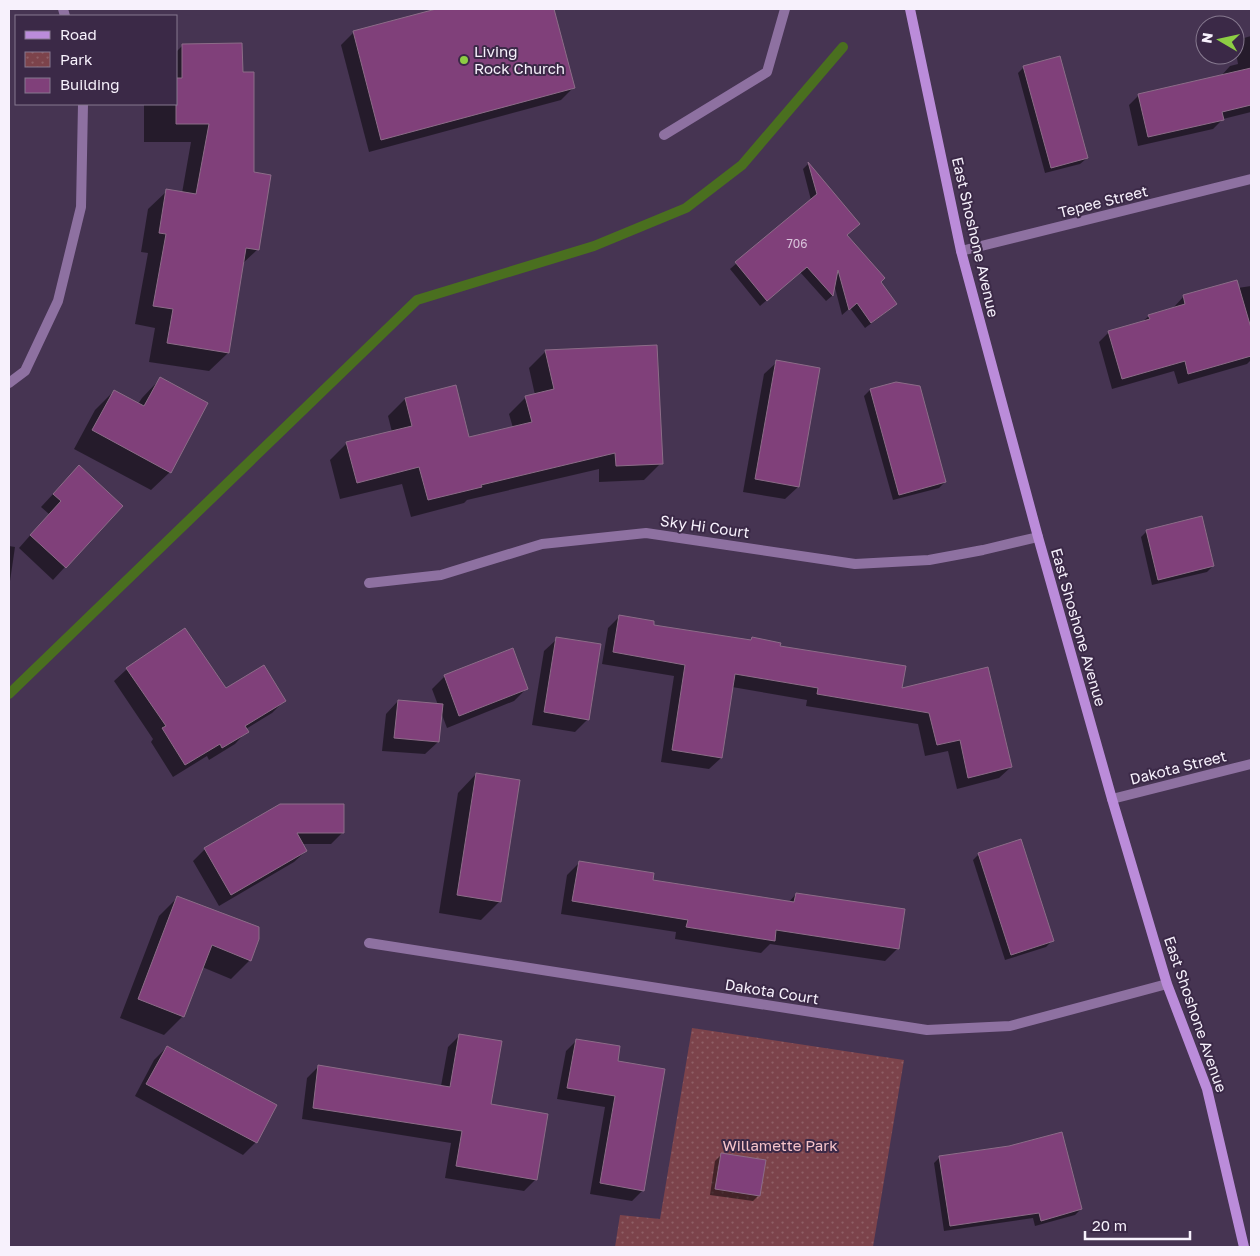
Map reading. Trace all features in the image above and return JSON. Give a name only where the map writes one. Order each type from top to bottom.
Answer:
[{"type":"street","points":[[664,134],[767,72],[785,9]]},
{"type":"street","name":"East Shoshone Avenue","points":[[910,9],[961,251],[1112,799],[1167,984],[1206,1089],[1241,1228],[1244,1247]]},
{"type":"street","points":[[9,383],[25,371],[58,301],[81,207],[83,105]]},
{"type":"street","name":"Tepee Street","points":[[961,251],[1251,179]]},
{"type":"street","name":"Sky Hi Court","points":[[369,582],[441,575],[542,544],[646,533],[855,564],[929,560],[982,550],[1038,536]]},
{"type":"street","name":"Dakota Street","points":[[1112,799],[1251,764]]},
{"type":"street","name":"Dakota Court","points":[[369,942],[927,1030],[1010,1026],[1167,984]]},
{"type":"green space","name":"Willamette Park","points":[[692,1028],[904,1060],[873,1247],[615,1247],[620,1215],[660,1219]]},
{"type":"building","name":"Living Rock Church","points":[[436,9],[554,9],[575,88],[381,140],[353,31]]},
{"type":"building","points":[[242,43],[243,72],[254,72],[254,172],[271,175],[259,250],[246,248],[229,353],[167,343],[173,309],[153,306],[166,234],[159,233],[166,189],[196,194],[209,124],[176,124],[178,78],[182,78],[182,44]]},
{"type":"building","points":[[1060,56],[1088,158],[1051,168],[1023,66]]},
{"type":"building","points":[[1251,68],[1251,105],[1222,112],[1224,120],[1148,137],[1138,94]]},
{"type":"building","points":[[808,162],[860,224],[847,235],[885,278],[881,282],[897,304],[871,323],[857,303],[849,310],[838,270],[833,296],[807,267],[767,301],[735,262],[817,194]]},
{"type":"building","points":[[1237,280],[1251,328],[1251,356],[1188,374],[1185,361],[1122,379],[1108,331],[1150,319],[1148,315],[1185,304],[1183,295]]},
{"type":"building","points":[[657,345],[663,464],[616,466],[615,453],[481,485],[482,487],[428,500],[419,467],[357,483],[346,442],[412,426],[405,398],[456,385],[469,437],[532,422],[525,396],[554,389],[545,350]]},
{"type":"building","points":[[776,360],[820,368],[799,487],[755,479]]},
{"type":"building","points":[[160,377],[208,403],[171,473],[92,430],[114,390],[144,406]]},
{"type":"building","points":[[896,382],[920,386],[946,482],[899,495],[870,389]]},
{"type":"building","points":[[79,465],[123,506],[66,568],[30,535],[61,501],[53,494]]},
{"type":"building","points":[[1202,516],[1214,566],[1158,580],[1146,530]]},
{"type":"building","points":[[619,615],[654,621],[654,625],[751,640],[752,637],[781,643],[780,646],[906,666],[902,688],[988,667],[1012,767],[968,778],[960,740],[937,745],[929,713],[817,694],[818,688],[735,674],[722,758],[672,750],[685,665],[613,652]]},
{"type":"building","points":[[185,628],[226,688],[264,665],[286,701],[245,726],[249,732],[222,748],[220,744],[185,765],[162,728],[166,726],[126,668]]},
{"type":"building","points":[[556,637],[601,644],[589,720],[544,712]]},
{"type":"building","points":[[513,648],[528,689],[459,716],[444,675]]},
{"type":"building","points":[[398,700],[443,704],[439,742],[394,738]]},
{"type":"building","points":[[476,773],[520,780],[501,902],[457,895]]},
{"type":"building","points":[[280,804],[344,804],[344,833],[297,833],[307,851],[231,895],[204,848]]},
{"type":"building","points":[[1021,839],[1054,941],[1011,955],[978,853]]},
{"type":"building","points":[[579,861],[654,873],[653,880],[794,902],[796,893],[905,909],[899,949],[776,930],[775,941],[686,927],[688,920],[572,901]]},
{"type":"building","points":[[177,896],[259,927],[259,939],[251,961],[212,945],[184,1017],[138,999]]},
{"type":"building","points":[[459,1034],[502,1041],[491,1104],[548,1114],[537,1180],[456,1166],[462,1131],[313,1108],[318,1065],[450,1087]]},
{"type":"building","points":[[576,1039],[620,1046],[618,1061],[665,1069],[644,1191],[600,1183],[615,1096],[567,1088]]},
{"type":"building","points":[[167,1046],[277,1105],[257,1143],[146,1084]]},
{"type":"building","points":[[1062,1132],[1082,1209],[1041,1221],[1039,1213],[950,1226],[939,1156],[1009,1146]]},
{"type":"building","points":[[721,1153],[766,1160],[760,1196],[715,1189]]},
{"type":"waterway","points":[[9,694],[417,300],[594,246],[686,208],[742,165],[843,47]]},
{"type":"place","name":"Living Rock Church","points":[[464,60]]}]
